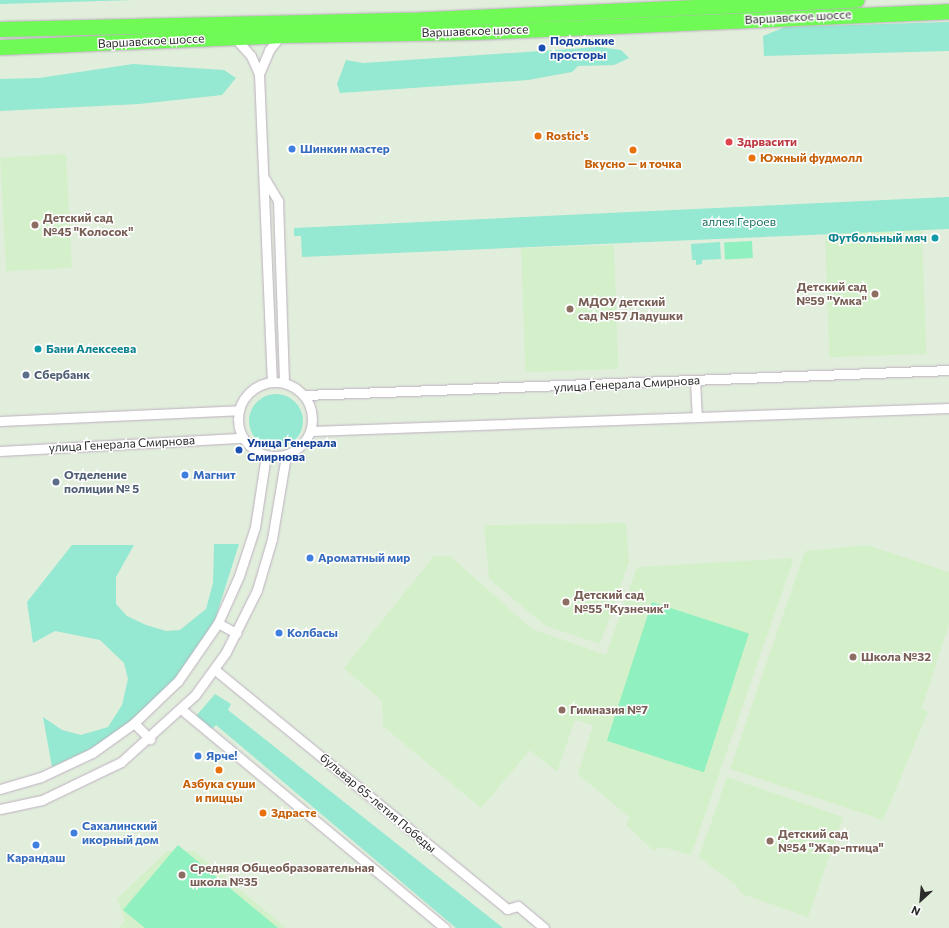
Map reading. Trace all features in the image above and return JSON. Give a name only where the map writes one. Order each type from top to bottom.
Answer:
[{"type":"main road","name":"Варшавское шоссе","points":[[0,28],[408,20],[857,0]]},
{"type":"main road","name":"Варшавское шоссе","points":[[0,47],[281,35],[474,32],[949,11]]},
{"type":"street","points":[[259,74],[269,50],[281,35]]},
{"type":"street","points":[[234,37],[251,56],[259,74],[265,178],[272,381]]},
{"type":"street","points":[[265,178],[278,201],[284,382]]},
{"type":"street","points":[[267,226],[279,226]]},
{"type":"street","name":"улица Генерала Смирнова","points":[[305,395],[949,370]]},
{"type":"street","points":[[272,381],[284,382],[305,395],[312,412],[311,431],[301,446],[286,455],[266,455],[243,438],[239,426],[239,410],[249,392],[272,381]]},
{"type":"street","points":[[695,381],[698,417]]},
{"type":"street","points":[[311,431],[949,408]]},
{"type":"street","points":[[0,421],[239,410]]},
{"type":"street","name":"улица Генерала Смирнова","points":[[0,451],[243,438]]},
{"type":"street","points":[[0,789],[72,763],[134,723],[178,681],[218,623],[255,528],[266,455]]},
{"type":"street","points":[[0,809],[42,800],[121,762],[150,738],[181,709],[214,670],[236,633],[257,590],[272,539],[286,455]]},
{"type":"street","points":[[218,623],[236,633]]},
{"type":"street","name":"бульвар 65-летия Победы","points":[[214,670],[507,909],[518,906],[544,928]]},
{"type":"street","points":[[181,709],[445,928]]},
{"type":"street","points":[[134,723],[150,738]]},
{"type":"shaded area","name":"Детский сад №45 \"Колосок\"","points":[[66,154],[72,268],[6,271],[0,157]]},
{"type":"shaded area","name":"Детский сад №59 \"Умка\"","points":[[922,230],[926,354],[829,357],[825,233]]},
{"type":"shaded area","name":"МДОУ детский сад №57 Ладушки","points":[[614,245],[618,369],[525,372],[521,248]]},
{"type":"shaded area","name":"Детский сад №55 \"Кузнечик\"","points":[[626,523],[629,562],[600,644],[546,626],[489,579],[484,525]]},
{"type":"shaded area","name":"Школа №32","points":[[867,545],[949,572],[949,624],[922,708],[928,712],[883,820],[730,769],[805,551]]},
{"type":"shaded area","name":"Гимназия №7","points":[[434,556],[450,556],[532,629],[606,655],[637,567],[794,558],[691,855],[663,847],[653,850],[626,825],[630,818],[578,774],[593,725],[575,720],[557,772],[530,750],[481,808],[383,726],[382,701],[344,668]]},
{"type":"shaded area","name":"Детский сад №54 \"Жар-птица\"","points":[[727,777],[843,817],[808,917],[742,894],[736,885],[699,857]]},
{"type":"shaded area","name":"Средняя Общеобразовательная школа №35","points":[[167,851],[194,851],[286,928],[119,928],[125,921],[117,899]]},
{"type":"green space","points":[[0,0],[134,0],[0,4]]},
{"type":"green space","points":[[949,22],[949,51],[764,56],[763,36],[785,27]]},
{"type":"green space","points":[[599,47],[621,50],[629,58],[614,65],[578,66],[572,72],[528,80],[340,93],[337,84],[346,60],[363,63]]},
{"type":"green space","points":[[133,64],[224,70],[236,78],[222,95],[139,104],[0,111],[0,79],[39,78]]},
{"type":"green space","name":"аллея Героев","points":[[949,197],[949,229],[302,257],[301,236],[294,236],[294,228]]},
{"type":"green space","points":[[752,241],[753,258],[725,259],[724,242]]},
{"type":"green space","points":[[720,242],[721,259],[702,260],[702,264],[696,265],[696,260],[692,260],[691,244]]},
{"type":"green space","points":[[276,394],[286,396],[295,402],[301,411],[303,421],[301,431],[295,440],[286,446],[276,448],[266,446],[257,440],[251,431],[249,421],[251,411],[257,402],[266,396]]},
{"type":"green space","points":[[214,544],[239,544],[213,626],[192,656],[172,682],[130,722],[98,745],[52,767],[43,717],[62,730],[81,735],[108,727],[122,705],[128,679],[124,663],[100,640],[55,631],[33,643],[27,602],[72,545],[134,545],[116,577],[116,604],[127,616],[146,625],[166,631],[180,630],[206,609],[213,583]]},
{"type":"green space","points":[[652,602],[749,634],[704,772],[607,741]]},
{"type":"green space","points":[[215,694],[231,704],[228,710],[503,928],[456,928],[216,725],[212,729],[196,716]]},
{"type":"green space","name":"Средняя Общеобразовательная школа №35","points":[[178,845],[278,928],[145,928],[123,910]]},
{"type":"place","name":"Подолькие просторы","points":[[542,48]]},
{"type":"place","name":"Rostic's","points":[[538,136]]},
{"type":"place","name":"Здрвасити","points":[[729,142]]},
{"type":"place","name":"Шинкин мастер","points":[[292,149]]},
{"type":"place","name":"Вкусно — и точка","points":[[633,150]]},
{"type":"place","name":"Южный фудмолл","points":[[752,158]]},
{"type":"place","name":"Детский сад №45 \"Колосок\"","points":[[35,225]]},
{"type":"place","name":"Футбольный мяч","points":[[935,238]]},
{"type":"place","name":"Детский сад №59 \"Умка\"","points":[[875,294]]},
{"type":"place","name":"МДОУ детский сад №57 Ладушки","points":[[570,309]]},
{"type":"place","name":"Бани Алексеева","points":[[38,349]]},
{"type":"place","name":"Сбербанк","points":[[26,375]]},
{"type":"place","name":"Улица Генерала Смирнова","points":[[239,450]]},
{"type":"place","name":"Магнит","points":[[185,475]]},
{"type":"place","name":"Отделение полиции № 5","points":[[56,482]]},
{"type":"place","name":"Ароматный мир","points":[[310,558]]},
{"type":"place","name":"Детский сад №55 \"Кузнечик\"","points":[[566,602]]},
{"type":"place","name":"Колбасы","points":[[279,633]]},
{"type":"place","name":"Школа №32","points":[[853,657]]},
{"type":"place","name":"Гимназия №7","points":[[562,710]]},
{"type":"place","name":"Ярче!","points":[[198,756]]},
{"type":"place","name":"Азбука суши и пиццы","points":[[219,770]]},
{"type":"place","name":"Здрасте","points":[[263,813]]},
{"type":"place","name":"Сахалинский икорный дом","points":[[74,833]]},
{"type":"place","name":"Детский сад №54 \"Жар-птица\"","points":[[770,841]]},
{"type":"place","name":"Карандаш","points":[[36,845]]},
{"type":"place","name":"Средняя Общеобразовательная школа №35","points":[[182,875]]}]
